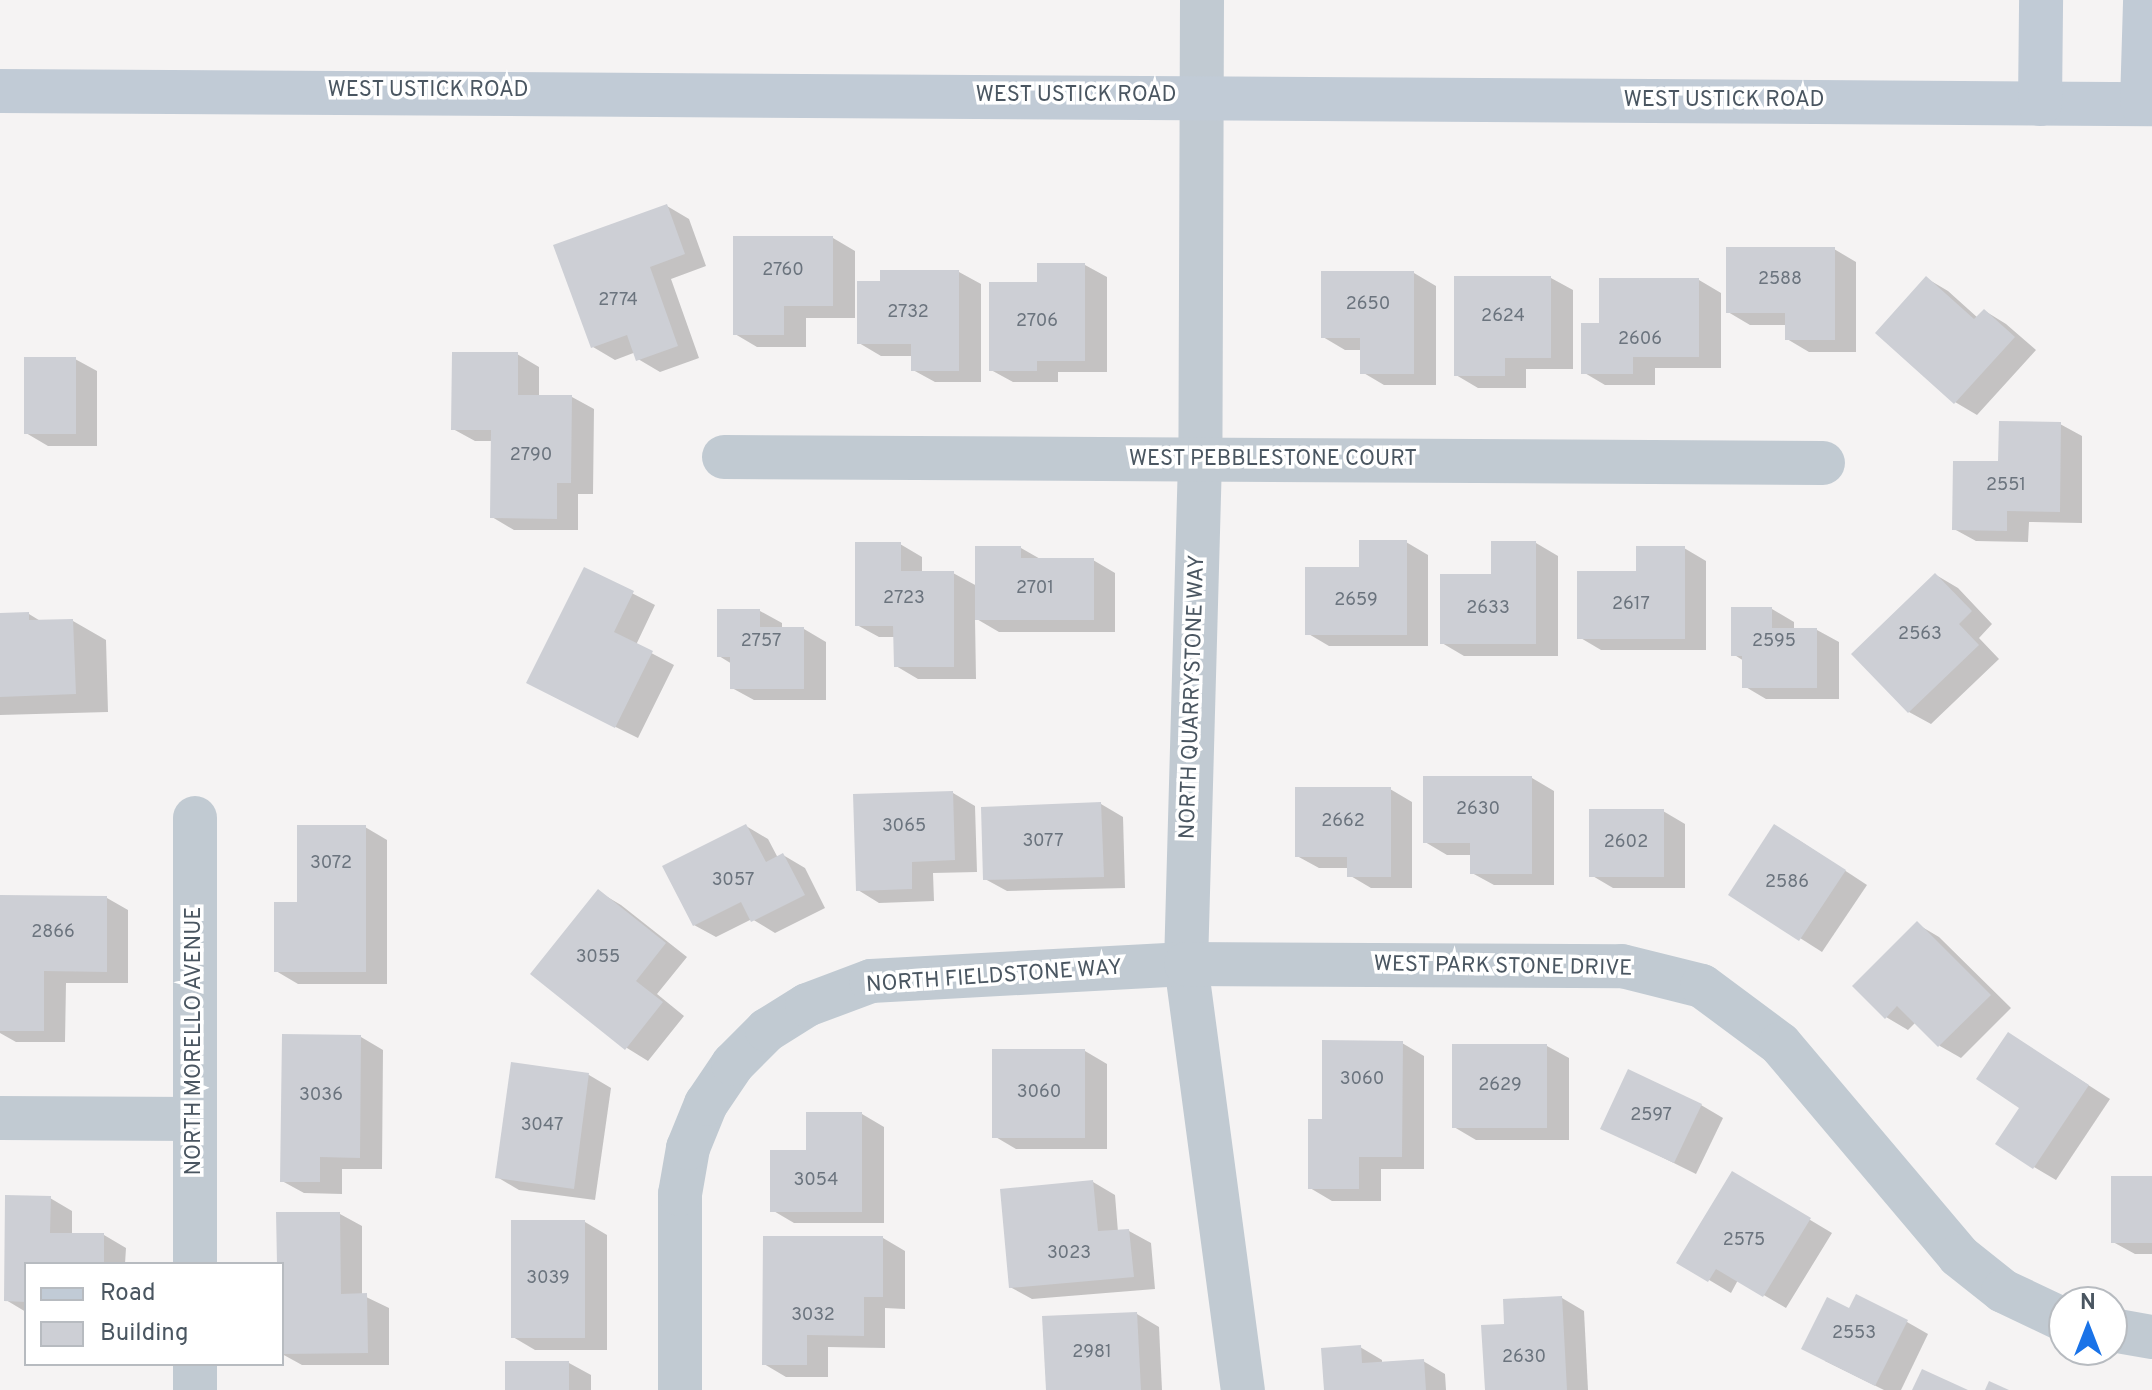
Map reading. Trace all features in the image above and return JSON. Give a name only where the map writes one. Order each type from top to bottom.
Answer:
[{"type":"main road","points":[[2040,104],[2041,0]]},
{"type":"main road","points":[[2145,0],[2147,104]]},
{"type":"main road","name":"WEST USTICK ROAD","points":[[0,91],[2147,104]]},
{"type":"street","name":"NORTH QUARRYSTONE WAY","points":[[1202,0],[1200,460],[1186,964],[1243,1390]]},
{"type":"street","name":"WEST PEBBLESTONE COURT","points":[[724,457],[1823,463]]},
{"type":"street","name":"NORTH MORELLO AVENUE","points":[[195,818],[195,1262]]},
{"type":"street","name":"WEST PARK STONE DRIVE","points":[[1186,964],[1622,966],[1702,986],[1780,1044],[1959,1256],[2003,1291],[2048,1312]]},
{"type":"street","name":"NORTH FIELDSTONE WAY","points":[[680,1390],[680,1194],[688,1148],[715,1090],[733,1064],[767,1030],[807,1005],[871,981],[1186,964]]},
{"type":"street","points":[[0,1118],[195,1119]]},
{"type":"street","points":[[2128,1333],[2152,1337]]},
{"type":"street","points":[[195,1366],[195,1390]]},
{"type":"building","points":[[667,204],[685,254],[650,267],[678,346],[636,361],[627,335],[591,348],[553,245]]},
{"type":"building","points":[[733,236],[833,236],[833,306],[784,306],[784,335],[733,335]]},
{"type":"building","points":[[1726,247],[1835,247],[1835,340],[1785,340],[1785,313],[1726,313]]},
{"type":"building","points":[[1037,263],[1085,263],[1085,361],[1037,361],[1037,371],[989,371],[989,282],[1037,282]]},
{"type":"building","points":[[880,270],[959,270],[959,371],[911,371],[911,344],[857,344],[857,281],[880,281]]},
{"type":"building","points":[[1321,271],[1414,271],[1414,374],[1360,374],[1360,338],[1321,338]]},
{"type":"building","points":[[1454,276],[1551,276],[1551,358],[1505,358],[1505,376],[1454,376]]},
{"type":"building","points":[[1926,276],[1974,319],[1984,309],[2015,337],[1954,404],[1875,333]]},
{"type":"building","points":[[1599,278],[1699,278],[1699,357],[1633,357],[1633,374],[1581,374],[1581,323],[1599,323]]},
{"type":"building","points":[[452,352],[518,352],[518,395],[572,395],[571,483],[557,483],[557,519],[490,518],[491,430],[451,430]]},
{"type":"building","points":[[24,357],[76,357],[76,434],[24,434]]},
{"type":"building","points":[[1999,421],[2061,422],[2060,512],[2007,511],[2007,531],[1952,530],[1953,461],[1998,461]]},
{"type":"building","points":[[1359,540],[1407,540],[1407,635],[1305,635],[1305,567],[1359,567]]},
{"type":"building","points":[[1491,541],[1536,541],[1536,644],[1440,644],[1440,574],[1491,574]]},
{"type":"building","points":[[855,542],[901,542],[901,571],[954,571],[954,667],[894,667],[893,626],[855,626]]},
{"type":"building","points":[[975,546],[1021,546],[1021,558],[1094,558],[1094,620],[975,620]]},
{"type":"building","points":[[1636,546],[1685,546],[1685,639],[1577,639],[1577,571],[1636,571]]},
{"type":"building","points":[[584,567],[634,591],[614,632],[653,651],[615,728],[526,683]]},
{"type":"building","points":[[1935,573],[1972,611],[1959,624],[1979,645],[1908,713],[1851,654]]},
{"type":"building","points":[[1731,607],[1772,607],[1772,628],[1817,628],[1817,688],[1742,688],[1742,656],[1731,656]]},
{"type":"building","points":[[717,609],[760,609],[760,627],[804,627],[804,689],[730,689],[730,657],[717,657]]},
{"type":"building","points":[[29,612],[29,620],[73,619],[76,694],[0,697],[0,613]]},
{"type":"building","points":[[1423,776],[1532,776],[1532,874],[1470,874],[1470,843],[1423,843]]},
{"type":"building","points":[[1295,787],[1391,787],[1391,877],[1347,877],[1347,857],[1295,857]]},
{"type":"building","points":[[953,791],[955,860],[912,862],[912,889],[856,891],[853,794]]},
{"type":"building","points":[[1101,802],[1104,877],[983,880],[981,807]]},
{"type":"building","points":[[1589,809],[1664,809],[1664,877],[1589,877]]},
{"type":"building","points":[[746,824],[766,862],[783,853],[805,895],[751,922],[741,902],[693,926],[662,866]]},
{"type":"building","points":[[1774,824],[1846,870],[1799,941],[1728,895]]},
{"type":"building","points":[[297,825],[366,825],[366,972],[274,972],[274,902],[297,902]]},
{"type":"building","points":[[598,889],[666,943],[636,981],[663,1002],[625,1050],[530,974]]},
{"type":"building","points":[[0,895],[107,896],[107,972],[44,971],[44,1031],[0,1031]]},
{"type":"building","points":[[1917,921],[1991,995],[1938,1047],[1897,1006],[1885,1019],[1852,986]]},
{"type":"building","points":[[2008,1032],[2089,1085],[2033,1169],[1995,1144],[2019,1108],[1976,1079]]},
{"type":"building","points":[[282,1034],[361,1035],[360,1158],[320,1157],[320,1182],[280,1182]]},
{"type":"building","points":[[1322,1040],[1403,1041],[1402,1157],[1359,1157],[1359,1189],[1308,1189],[1308,1119],[1322,1119]]},
{"type":"building","points":[[1452,1044],[1547,1044],[1547,1128],[1452,1128]]},
{"type":"building","points":[[992,1049],[1085,1049],[1085,1138],[992,1138]]},
{"type":"building","points":[[511,1062],[589,1073],[574,1189],[495,1178]]},
{"type":"building","points":[[1628,1069],[1702,1104],[1674,1163],[1600,1129]]},
{"type":"building","points":[[806,1112],[862,1112],[862,1212],[770,1212],[770,1150],[806,1150]]},
{"type":"building","points":[[1732,1171],[1811,1218],[1763,1297],[1716,1269],[1708,1282],[1676,1263]]},
{"type":"building","points":[[2111,1176],[2152,1176],[2152,1243],[2111,1243]]},
{"type":"building","points":[[1093,1180],[1098,1231],[1129,1229],[1134,1277],[1009,1288],[1000,1189]]},
{"type":"building","points":[[5,1195],[51,1196],[50,1233],[104,1233],[104,1262],[24,1262],[24,1302],[4,1301]]},
{"type":"building","points":[[276,1212],[340,1212],[341,1294],[367,1293],[368,1353],[284,1354],[284,1262],[277,1262]]},
{"type":"building","points":[[511,1220],[585,1220],[585,1338],[511,1338]]},
{"type":"building","points":[[763,1236],[883,1236],[883,1297],[864,1297],[864,1336],[807,1335],[807,1365],[762,1365]]},
{"type":"building","points":[[1856,1294],[1908,1320],[1875,1386],[1801,1349],[1827,1297],[1849,1308]]},
{"type":"building","points":[[1562,1296],[1567,1390],[1485,1390],[1481,1325],[1504,1324],[1503,1299]]},
{"type":"building","points":[[1137,1312],[1141,1390],[1046,1390],[1042,1316]]},
{"type":"building","points":[[1361,1345],[1362,1363],[1424,1359],[1426,1390],[1324,1390],[1321,1348]]},
{"type":"building","points":[[505,1361],[569,1361],[569,1390],[505,1390]]},
{"type":"building","points":[[1922,1369],[1968,1390],[1912,1390]]},
{"type":"building","points":[[1989,1381],[2009,1390],[1985,1390]]}]
